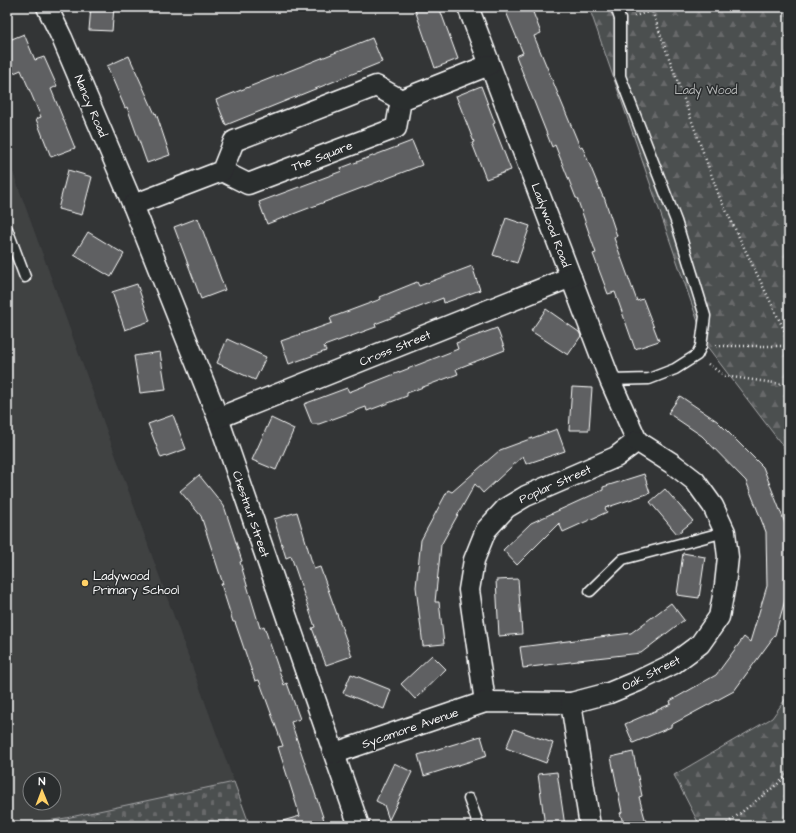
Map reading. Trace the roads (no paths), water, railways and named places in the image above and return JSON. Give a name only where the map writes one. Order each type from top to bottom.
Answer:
[{"type":"street","name":"Nancy Road","points":[[47,7],[62,38],[133,205]]},
{"type":"street","name":"Ladywood Road","points":[[468,7],[610,380],[637,441]]},
{"type":"street","points":[[133,205],[222,171],[234,141],[376,86],[401,100],[489,65]]},
{"type":"street","name":"The Square","points":[[222,171],[248,184],[396,128],[401,100]]},
{"type":"street","name":"Chestnut Street","points":[[133,205],[218,418],[359,826]]},
{"type":"street","name":"Cross Street","points":[[218,418],[571,278]]},
{"type":"street","name":"Oak Street","points":[[485,702],[571,703],[609,693],[673,664],[700,644],[719,617],[728,557],[725,532],[713,506],[695,481],[673,464],[637,441]]},
{"type":"street","name":"Poplar Street","points":[[485,702],[469,590],[474,560],[486,530],[506,508],[526,496],[616,457],[637,441]]},
{"type":"street","name":"Sycamore Avenue","points":[[334,753],[485,702]]},
{"type":"street","points":[[571,703],[590,826]]},
{"type":"lane","points":[[610,380],[649,379],[675,369],[699,351],[705,316],[676,221],[620,76],[620,19],[616,7]]},
{"type":"lane","points":[[7,229],[25,278]]},
{"type":"lane","points":[[590,591],[623,559],[725,532]]},
{"type":"lane","points":[[469,799],[479,826]]},
{"type":"place","name":"Ladywood Primary School","points":[[85,583]]},
{"type":"park label","name":"Lady Wood","points":[[706,90]]}]
